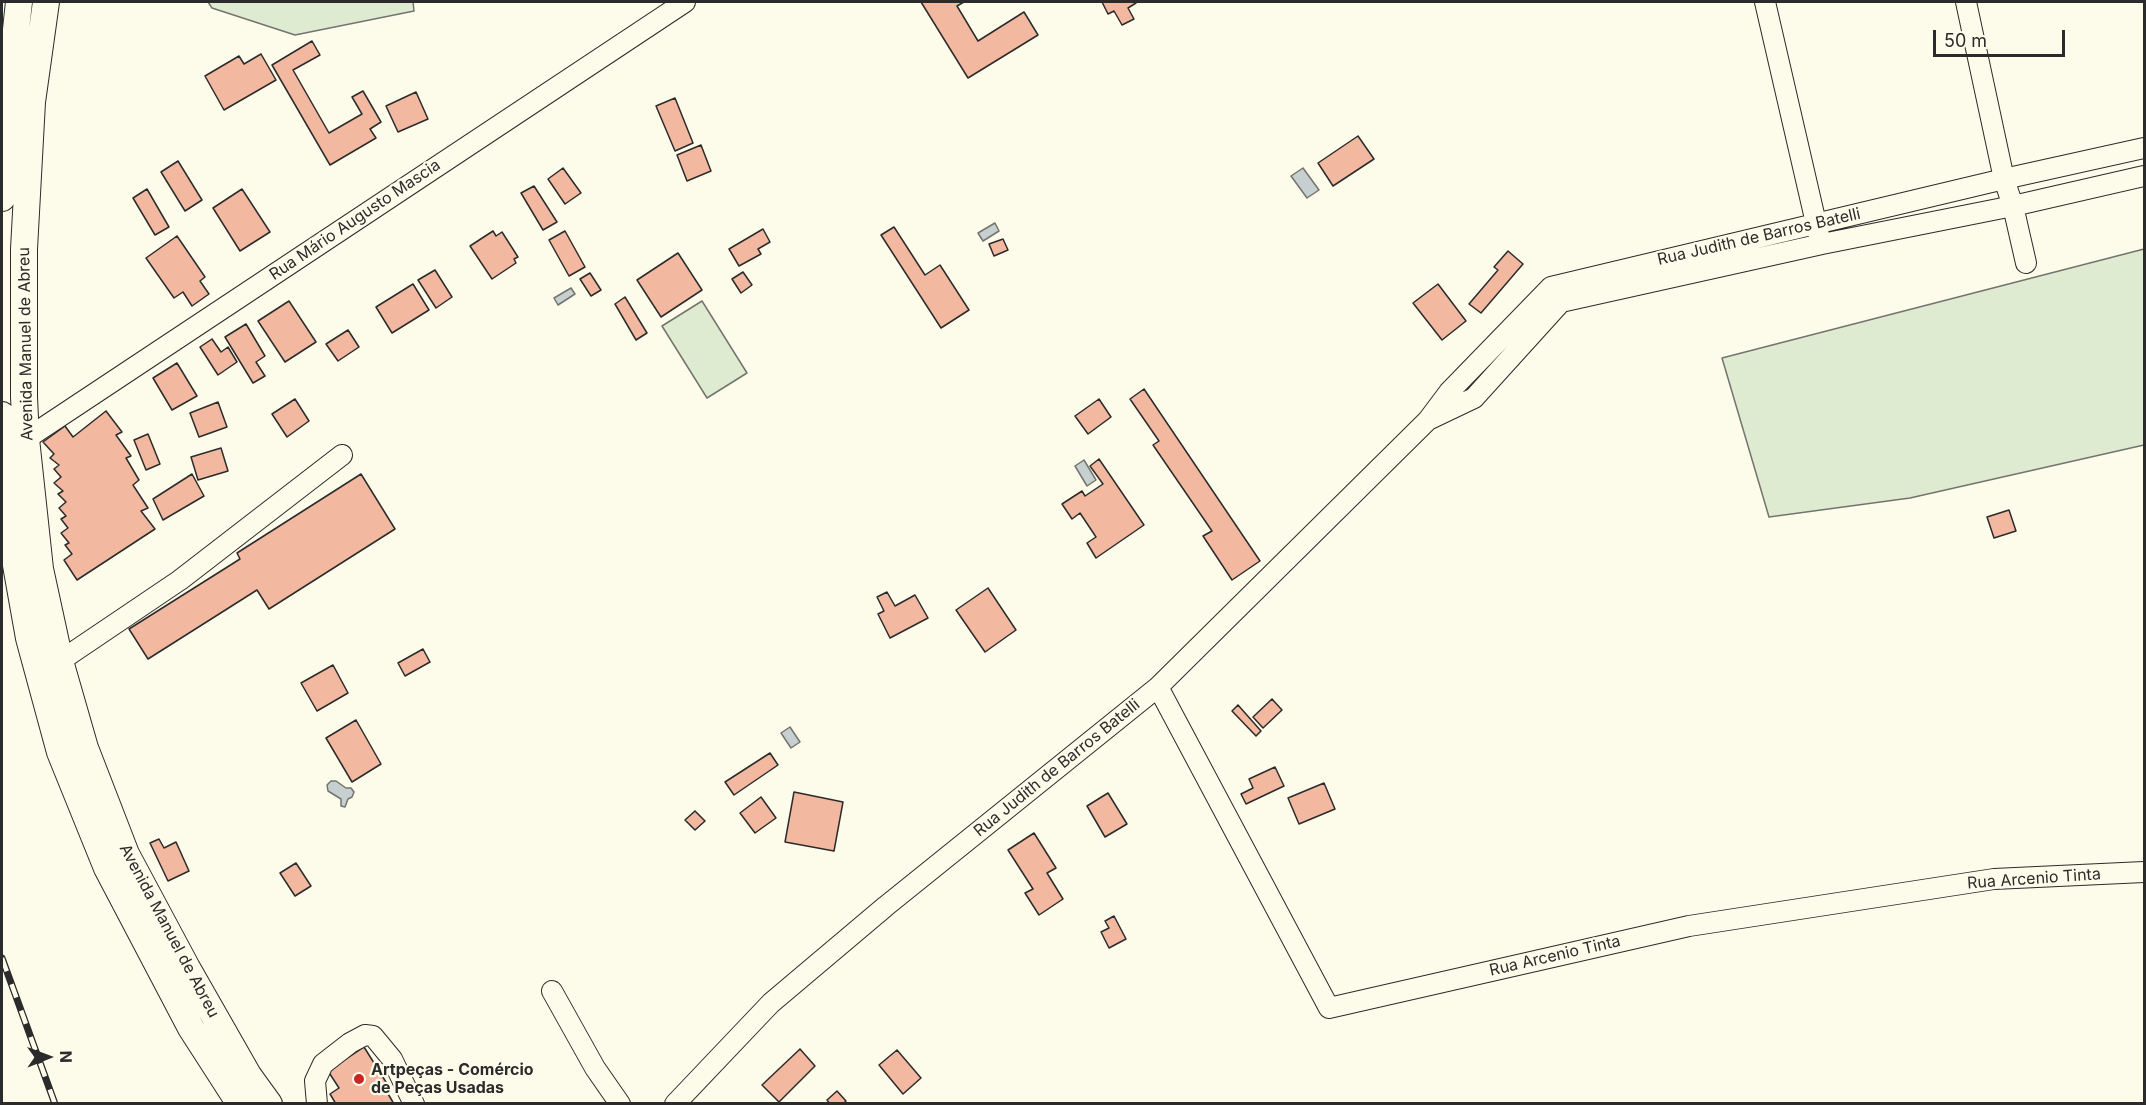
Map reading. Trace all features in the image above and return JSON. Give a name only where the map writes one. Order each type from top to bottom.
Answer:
[{"type":"main road","points":[[2,198],[4,140],[19,2]]},
{"type":"main road","name":"Avenida Manuel de Abreu","points":[[46,2],[32,102],[24,249],[26,440],[40,569],[60,662],[85,748],[126,854],[187,969],[248,1075],[269,1104]]},
{"type":"main road","name":"Avenida Manuel de Abreu","points":[[2,415],[11,537],[29,638],[60,752],[107,868],[191,1028],[240,1104]]},
{"type":"street","name":"Rua Mário Augusto Mascia","points":[[26,440],[685,2]]},
{"type":"street","points":[[1765,2],[1815,223],[1822,244]]},
{"type":"street","points":[[1966,2],[2004,179],[2013,206],[2026,263]]},
{"type":"street","name":"Rua Judith de Barros Batelli","points":[[675,1104],[771,1003],[886,906],[1158,687],[1428,420],[1449,392],[1551,286],[2145,148]]},
{"type":"street","name":"Rua Judith de Barros Batelli","points":[[1428,420],[1474,398],[1561,302],[2145,176]]},
{"type":"street","points":[[60,662],[180,580],[342,455]]},
{"type":"street","name":"Rua Arcenio Tinta","points":[[1158,687],[1329,1008],[1689,926],[1994,879],[2145,872]]},
{"type":"street","points":[[552,991],[595,1068],[620,1104]]},
{"type":"street","points":[[317,1104],[315,1081],[323,1064],[334,1054],[365,1035],[373,1036],[392,1059],[414,1104]]},
{"type":"green space","points":[[208,2],[413,2],[414,11],[295,35],[212,8]]},
{"type":"green space","points":[[2144,249],[2144,445],[1910,498],[1769,517],[1722,358]]},
{"type":"green space","points":[[702,301],[747,373],[707,398],[662,326]]},
{"type":"shaded area","points":[[1303,168],[1319,190],[1307,198],[1291,176]]},
{"type":"shaded area","points":[[995,223],[999,231],[983,241],[978,233]]},
{"type":"shaded area","points":[[571,288],[575,294],[558,305],[554,298]]},
{"type":"shaded area","points":[[1084,460],[1096,480],[1087,486],[1075,466]]},
{"type":"shaded area","points":[[790,727],[800,742],[791,748],[781,733]]},
{"type":"shaded area","points":[[331,781],[351,788],[354,792],[345,807],[341,806],[341,799],[328,791],[327,785]]},
{"type":"building","points":[[921,2],[964,2],[957,6],[978,41],[1024,12],[1038,35],[968,78]]},
{"type":"building","points":[[1102,2],[1135,2],[1128,8],[1134,19],[1122,25],[1114,11],[1108,14]]},
{"type":"building","points":[[312,41],[320,55],[293,70],[329,133],[362,114],[352,97],[363,91],[381,122],[370,129],[376,138],[330,165],[272,65]]},
{"type":"building","points":[[261,54],[276,80],[224,110],[205,76],[239,56],[244,64]]},
{"type":"building","points":[[416,92],[428,119],[398,132],[386,106]]},
{"type":"building","points":[[675,98],[693,143],[675,151],[656,106]]},
{"type":"building","points":[[1358,136],[1374,159],[1333,186],[1318,163]]},
{"type":"building","points":[[701,145],[711,171],[687,181],[677,155]]},
{"type":"building","points":[[178,161],[202,200],[185,211],[161,172]]},
{"type":"building","points":[[563,168],[581,193],[565,204],[548,179]]},
{"type":"building","points":[[534,186],[557,222],[543,230],[521,193]]},
{"type":"building","points":[[147,189],[169,227],[155,235],[133,198]]},
{"type":"building","points":[[242,189],[270,232],[240,251],[213,208]]},
{"type":"building","points":[[894,227],[925,275],[940,265],[969,310],[941,328],[881,235]]},
{"type":"building","points":[[763,229],[770,242],[758,249],[761,254],[739,266],[729,249]]},
{"type":"building","points":[[493,231],[496,236],[502,232],[518,257],[514,259],[516,263],[492,279],[470,246]]},
{"type":"building","points":[[565,231],[585,267],[569,276],[549,240]]},
{"type":"building","points":[[177,236],[205,277],[200,281],[209,294],[192,306],[183,292],[174,298],[146,258]]},
{"type":"building","points":[[1003,239],[1008,250],[994,256],[989,244]]},
{"type":"building","points":[[1508,251],[1523,264],[1481,313],[1469,304],[1498,270],[1494,267]]},
{"type":"building","points":[[678,253],[702,290],[661,317],[637,280]]},
{"type":"building","points":[[435,270],[452,297],[436,308],[418,280]]},
{"type":"building","points":[[743,272],[752,285],[741,293],[732,279]]},
{"type":"building","points":[[590,273],[601,290],[591,296],[580,279]]},
{"type":"building","points":[[413,284],[429,310],[392,333],[376,307]]},
{"type":"building","points":[[1438,284],[1466,321],[1442,340],[1413,303]]},
{"type":"building","points":[[625,297],[647,333],[636,340],[615,304]]},
{"type":"building","points":[[289,301],[316,342],[285,362],[258,321]]},
{"type":"building","points":[[246,324],[265,356],[256,362],[265,376],[253,383],[225,337]]},
{"type":"building","points":[[348,330],[359,347],[338,361],[326,344]]},
{"type":"building","points":[[212,339],[221,352],[228,347],[237,362],[218,375],[200,347]]},
{"type":"building","points":[[177,363],[197,396],[172,410],[153,378]]},
{"type":"building","points":[[1144,389],[1260,561],[1232,580],[1203,536],[1212,531],[1153,445],[1159,441],[1130,399]]},
{"type":"building","points":[[295,399],[309,421],[287,437],[272,414]]},
{"type":"building","points":[[1099,399],[1111,417],[1088,434],[1075,416]]},
{"type":"building","points":[[218,402],[227,427],[199,437],[190,413]]},
{"type":"building","points":[[106,411],[122,432],[116,435],[131,456],[126,458],[139,480],[133,485],[148,508],[141,511],[155,529],[77,580],[64,560],[72,554],[65,545],[69,543],[61,533],[68,528],[61,519],[66,516],[59,508],[66,502],[58,494],[63,491],[54,483],[61,477],[54,469],[59,465],[50,458],[54,454],[43,442],[65,426],[73,437]]},
{"type":"building","points":[[148,434],[160,464],[146,470],[134,440]]},
{"type":"building","points":[[221,448],[228,471],[198,480],[191,457]]},
{"type":"building","points":[[1099,459],[1144,525],[1096,558],[1087,543],[1096,537],[1080,513],[1072,519],[1062,504],[1082,491],[1085,496],[1103,484],[1090,466]]},
{"type":"building","points":[[192,474],[204,496],[163,520],[153,499]]},
{"type":"building","points":[[361,474],[395,529],[269,609],[257,590],[148,659],[129,629],[240,559],[237,553]]},
{"type":"building","points":[[2009,510],[2016,531],[1994,538],[1987,517]]},
{"type":"building","points":[[988,588],[1016,630],[985,652],[956,610]]},
{"type":"building","points":[[887,592],[895,606],[915,595],[928,618],[890,638],[878,614],[884,611],[877,597]]},
{"type":"building","points":[[423,649],[430,662],[405,676],[398,663]]},
{"type":"building","points":[[333,665],[348,693],[317,711],[301,683]]},
{"type":"building","points":[[1272,699],[1282,710],[1263,728],[1253,717]]},
{"type":"building","points":[[1238,705],[1261,731],[1256,736],[1232,711]]},
{"type":"building","points":[[356,720],[381,764],[352,782],[326,738]]},
{"type":"building","points":[[770,753],[778,765],[734,795],[725,782]]},
{"type":"building","points":[[1275,767],[1284,786],[1246,804],[1241,794],[1253,788],[1249,779]]},
{"type":"building","points":[[1324,783],[1335,809],[1299,824],[1288,798]]},
{"type":"building","points":[[794,792],[843,802],[834,851],[785,842]]},
{"type":"building","points":[[1108,793],[1127,824],[1105,837],[1087,806]]},
{"type":"building","points":[[761,797],[776,818],[755,833],[740,813]]},
{"type":"building","points":[[695,811],[705,821],[695,830],[685,820]]},
{"type":"building","points":[[1034,833],[1056,868],[1047,873],[1063,899],[1039,915],[1025,893],[1033,889],[1008,850]]},
{"type":"building","points":[[159,839],[164,848],[176,842],[189,871],[168,881],[150,843]]},
{"type":"building","points":[[296,863],[311,886],[295,896],[280,873]]},
{"type":"building","points":[[1114,916],[1126,939],[1109,948],[1101,932],[1109,928],[1105,921]]},
{"type":"building","name":"Artpeças - Comércio de Peças Usadas","points":[[364,1047],[391,1090],[387,1092],[394,1104],[336,1104],[330,1094],[339,1088],[328,1071]]},
{"type":"building","points":[[800,1049],[815,1066],[779,1102],[762,1085]]},
{"type":"building","points":[[897,1050],[921,1078],[903,1094],[879,1065]]},
{"type":"building","points":[[837,1091],[846,1101],[843,1104],[830,1104],[827,1100]]},
{"type":"railway","points":[[2,958],[55,1104]]},
{"type":"place","name":"Artpeças - Comércio de Peças Usadas","points":[[359,1079]]}]
